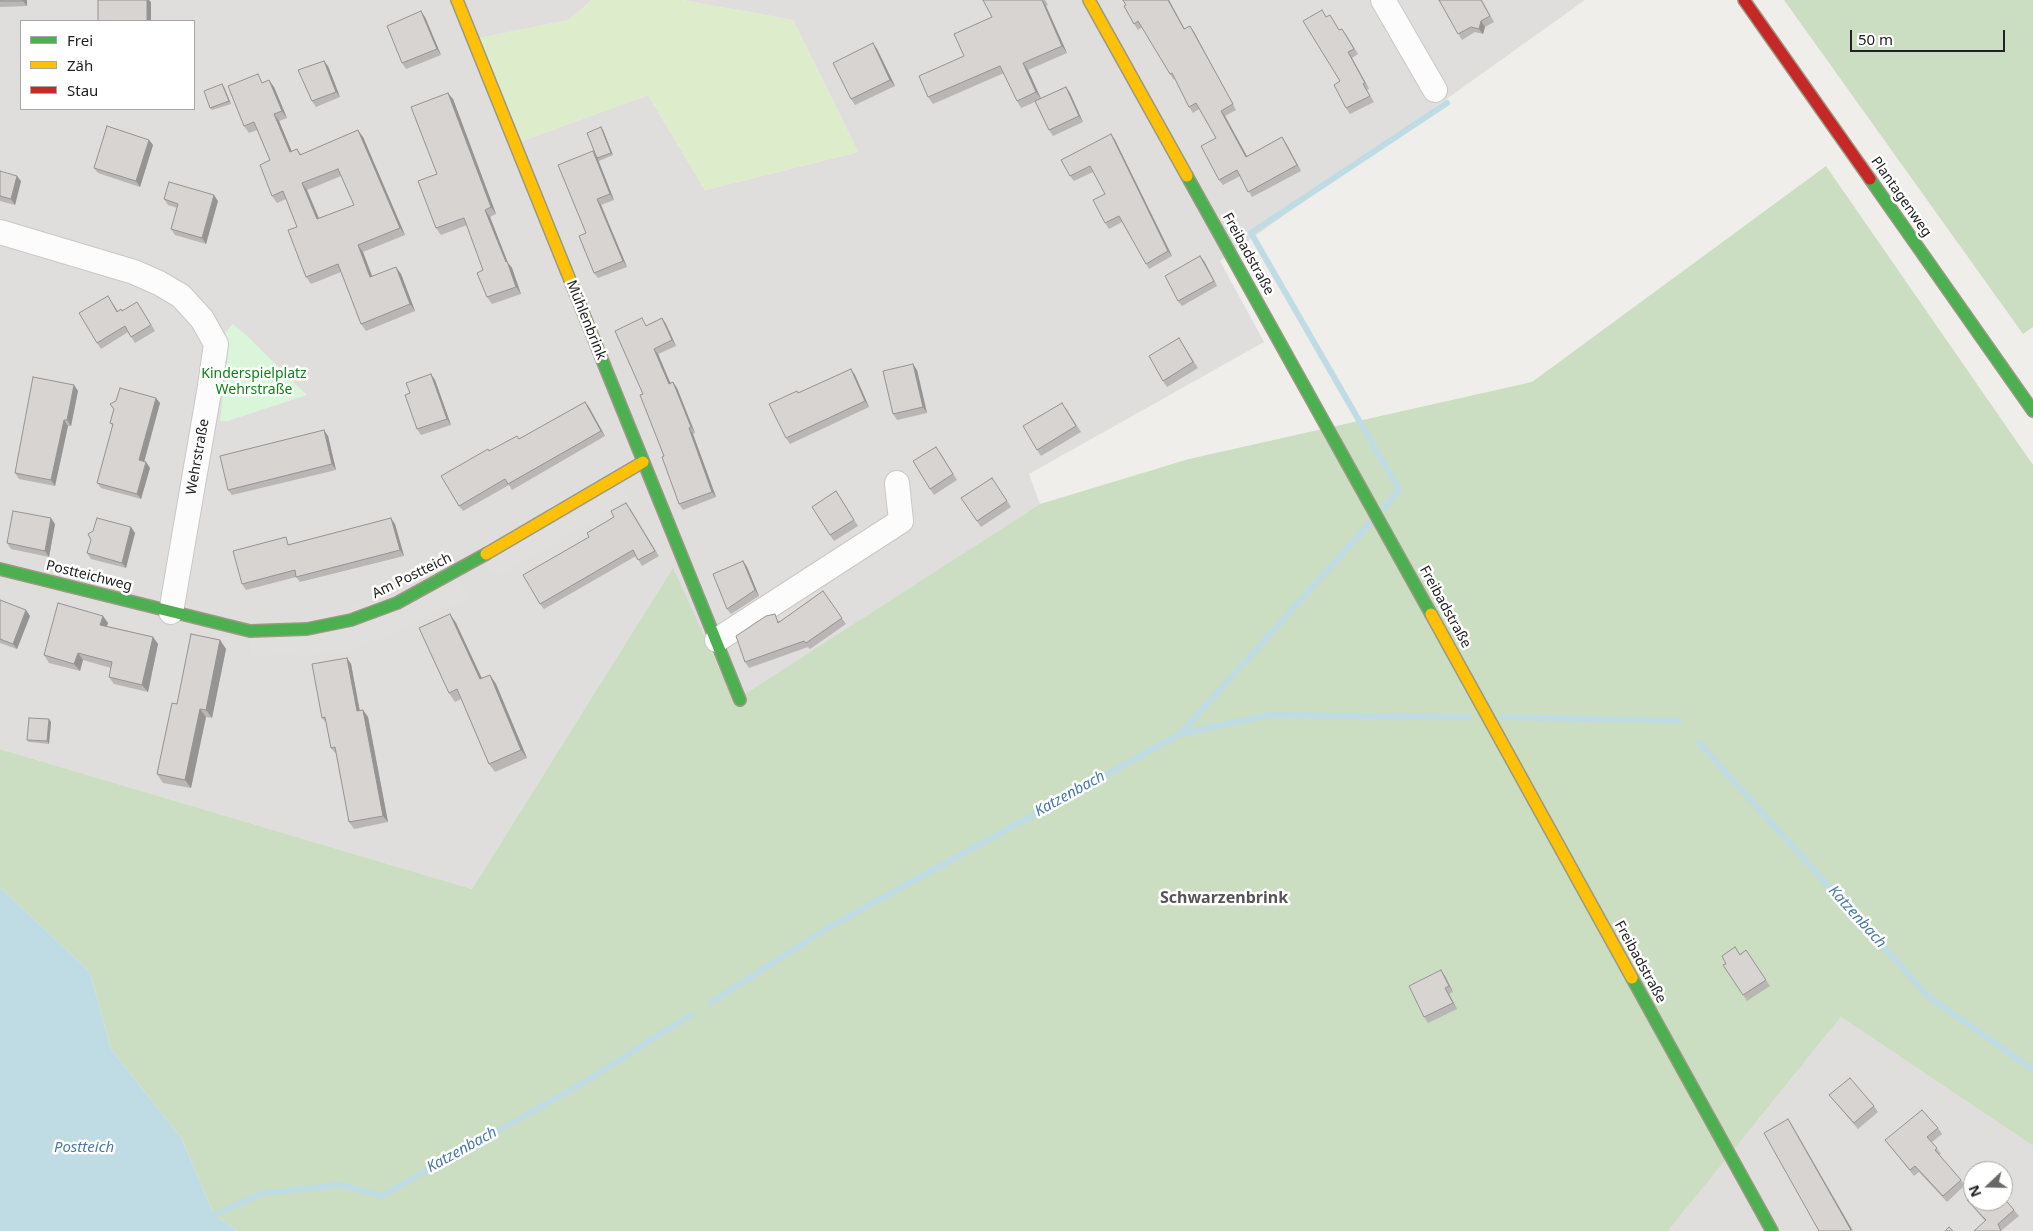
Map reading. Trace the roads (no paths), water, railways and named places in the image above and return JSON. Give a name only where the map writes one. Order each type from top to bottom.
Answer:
[{"type":"street","name":"Mühlenbrink","points":[[457,0],[740,700]]},
{"type":"street","name":"Freibadstraße","points":[[1089,0],[1772,1231]]},
{"type":"street","points":[[1383,0],[1435,90]]},
{"type":"street","name":"Plantagenweg","points":[[1744,0],[2033,411]]},
{"type":"street","name":"Wehrstraße","points":[[0,232],[134,272],[159,283],[181,296],[202,319],[216,344],[209,396],[171,612]]},
{"type":"street","name":"Am Postteich","points":[[171,612],[250,631],[293,631],[351,620],[398,603],[476,560],[643,462]]},
{"type":"street","points":[[717,640],[901,521],[897,483]]},
{"type":"street","name":"Postteichweg","points":[[0,568],[171,612]]},
{"type":"water","name":"Postteich","points":[[0,887],[90,972],[111,1049],[182,1139],[214,1215],[238,1231],[0,1231]]},
{"type":"waterway","points":[[1381,510],[1399,490],[1251,233],[1447,103]]},
{"type":"waterway","points":[[1180,734],[1371,522]]},
{"type":"waterway","name":"Katzenbach","points":[[710,1003],[824,930],[1180,734],[1269,715],[1469,717]]},
{"type":"waterway","name":"Katzenbach","points":[[1502,717],[1679,721]]},
{"type":"waterway","name":"Katzenbach","points":[[1699,743],[1929,997],[2033,1070]]},
{"type":"waterway","name":"Katzenbach","points":[[214,1215],[263,1193],[341,1185],[381,1196],[583,1083],[692,1014]]},
{"type":"district","name":"Schwarzenbrink","points":[[1224,898]]},
{"type":"park label","name":"Kinderspielplatz Wehrstraße","points":[[254,382]]}]
